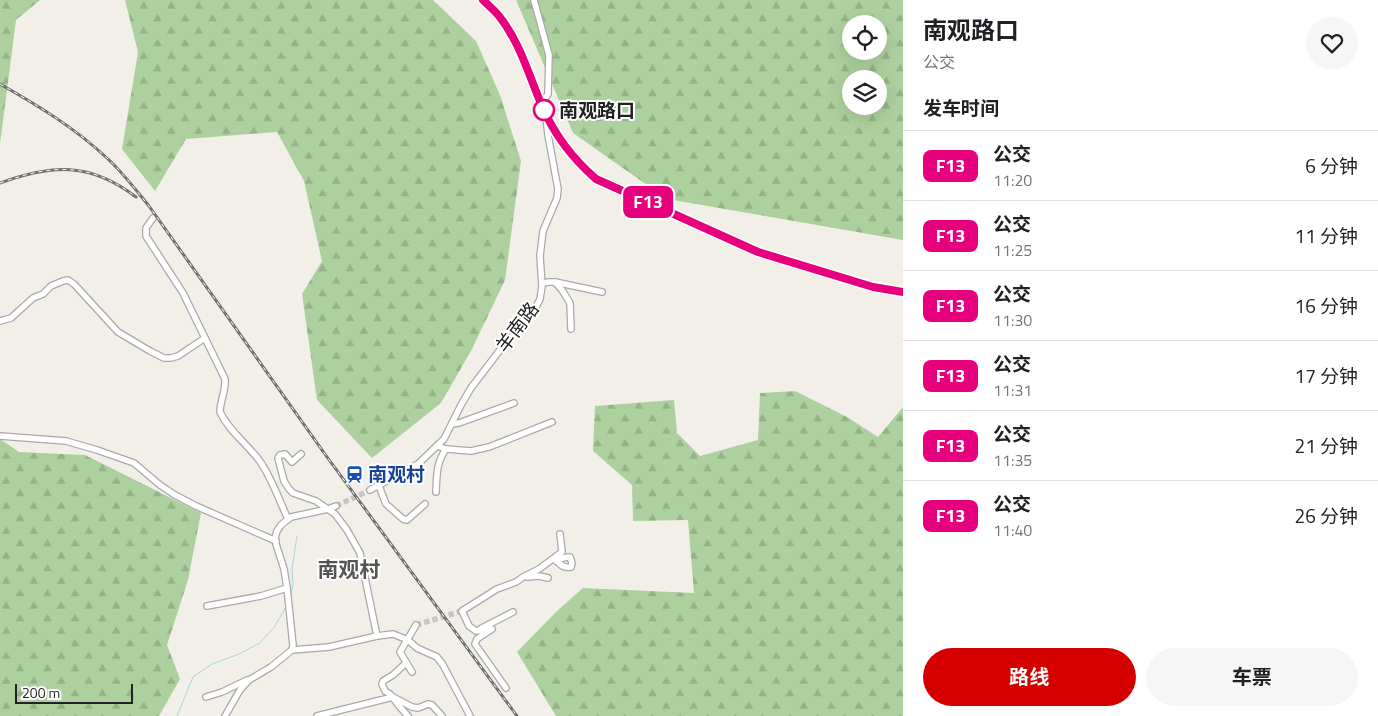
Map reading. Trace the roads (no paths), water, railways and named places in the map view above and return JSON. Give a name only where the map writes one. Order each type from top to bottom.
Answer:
[{"type":"main road","points":[[483,0],[499,16],[519,49],[541,105],[554,129],[578,162],[596,179],[758,252],[873,287],[903,292]]},
{"type":"street","points":[[534,0],[549,55],[548,94],[541,105]]},
{"type":"street","name":"羊南路","points":[[370,490],[418,464],[444,439],[461,405],[482,373],[503,346],[524,324],[540,299],[542,283],[540,256],[543,231],[557,198],[558,189],[546,114]]},
{"type":"street","points":[[153,218],[146,228],[146,236],[183,293],[225,379],[220,412],[235,434],[257,457],[288,518]]},
{"type":"street","points":[[0,321],[11,318],[33,298],[43,294],[51,286],[68,280],[74,284],[118,332],[164,358],[178,356],[205,338]]},
{"type":"street","points":[[542,283],[555,282],[602,292]]},
{"type":"street","points":[[555,282],[570,303],[571,329]]},
{"type":"street","points":[[452,424],[514,404]]},
{"type":"street","points":[[437,446],[470,451],[489,447],[552,422]]},
{"type":"street","points":[[0,436],[77,444],[134,463],[160,485],[189,502],[276,541]]},
{"type":"street","points":[[436,492],[439,458],[446,448]]},
{"type":"street","points":[[301,454],[292,462],[285,454],[280,454],[278,458],[284,481],[293,493],[316,501],[335,514],[360,553],[377,636]]},
{"type":"street","points":[[378,486],[386,504],[402,519],[407,520],[425,504]]},
{"type":"street","points":[[292,650],[287,588],[276,541],[277,531],[288,518],[328,510],[336,506]]},
{"type":"street","points":[[506,688],[476,644],[477,639],[492,629],[476,631],[469,626],[462,611],[497,589],[516,582],[544,566],[562,552],[560,534]]},
{"type":"street","points":[[544,566],[548,567],[557,560]]},
{"type":"street","points":[[520,579],[531,576],[548,578]]},
{"type":"street","points":[[207,606],[261,596],[287,588]]},
{"type":"street","points":[[476,631],[513,612]]},
{"type":"street","points":[[412,672],[400,652],[416,625]]},
{"type":"street","points":[[225,716],[240,690],[249,680],[271,667],[292,650],[329,647],[394,634],[437,657],[470,716]]},
{"type":"street","points":[[406,663],[383,681],[382,684],[385,691],[412,707],[418,708],[428,704],[432,705],[442,716]]},
{"type":"street","points":[[206,697],[249,680]]},
{"type":"street","points":[[317,716],[393,697]]},
{"type":"street","points":[[393,697],[408,716]]},
{"type":"waterway","points":[[290,599],[297,536]]},
{"type":"waterway","points":[[177,716],[193,677],[212,664],[239,654],[260,643],[275,626],[287,605]]},
{"type":"tunnel","points":[[336,506],[370,490]]},
{"type":"tunnel","points":[[416,625],[462,611]]},
{"type":"railway","points":[[0,84],[43,109],[83,137],[114,164],[149,206],[327,457],[517,716]]},
{"type":"railway","points":[[0,183],[37,172],[71,170],[103,177],[136,197]]},
{"type":"place","name":"南观路口","points":[[544,110]]},
{"type":"place","name":"南观村","points":[[354,474]]},
{"type":"district","name":"南观村","points":[[349,570]]}]
